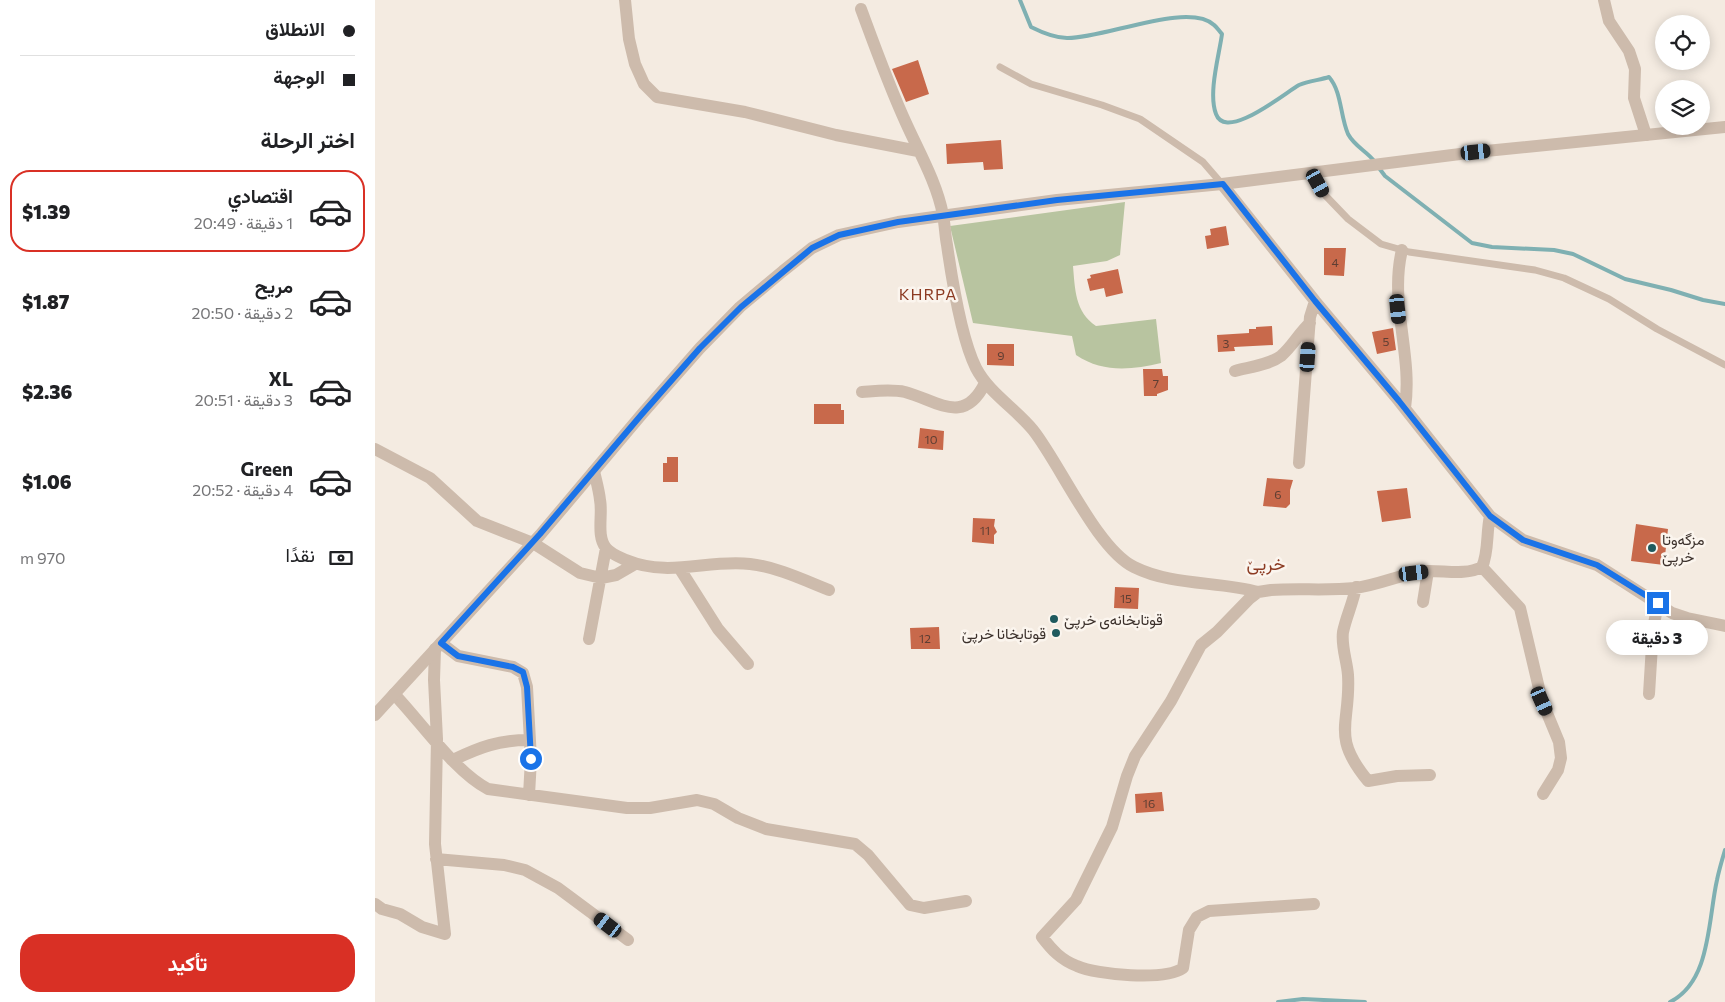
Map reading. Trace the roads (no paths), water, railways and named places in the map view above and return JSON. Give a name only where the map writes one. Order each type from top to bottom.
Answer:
[{"type":"street","points":[[625,0],[629,39],[635,64],[644,84],[657,97],[745,112],[836,135],[918,151]]},
{"type":"street","points":[[1603,0],[1609,21],[1629,51],[1635,69],[1634,98],[1646,135]]},
{"type":"street","points":[[861,9],[896,101],[937,196],[943,215],[947,245],[964,328],[976,368],[985,382],[1034,431],[1092,522],[1123,560],[1134,567],[1163,576],[1258,592],[1286,589],[1356,588],[1428,571],[1454,572],[1477,570],[1482,567],[1488,548],[1487,530],[1490,516]]},
{"type":"street","points":[[375,715],[533,542],[642,414],[734,314],[812,248],[839,235],[898,222],[1057,200],[1223,184],[1363,165],[1725,127]]},
{"type":"street","points":[[1223,184],[1315,301],[1405,408],[1490,516],[1523,540],[1597,565],[1672,613],[1725,626]]},
{"type":"street","points":[[1402,250],[1399,262],[1398,309],[1407,374],[1405,408]]},
{"type":"street","points":[[1299,462],[1310,323],[1315,301]]},
{"type":"street","points":[[1235,371],[1269,362],[1280,356],[1300,331],[1310,323]]},
{"type":"street","points":[[862,392],[893,390],[919,397],[945,408],[954,408],[971,402],[979,395],[985,382]]},
{"type":"street","points":[[375,449],[430,478],[477,521],[533,542],[580,573],[601,578],[616,575],[635,564]]},
{"type":"street","points":[[589,639],[605,548],[601,526],[600,500],[594,470]]},
{"type":"street","points":[[605,548],[616,556],[635,564],[680,569],[750,564],[785,572],[829,590]]},
{"type":"street","points":[[1482,567],[1521,608],[1542,701],[1559,742],[1561,758],[1558,770],[1543,794]]},
{"type":"street","points":[[680,569],[717,629],[748,664]]},
{"type":"street","points":[[1423,602],[1428,571]]},
{"type":"street","points":[[1356,588],[1343,635],[1348,690],[1344,729],[1345,742],[1351,757],[1368,781],[1397,776],[1430,775]]},
{"type":"street","points":[[1258,592],[1201,645],[1171,701],[1135,756],[1127,776],[1112,828],[1076,900],[1042,937],[1056,955],[1078,967],[1121,975],[1167,974],[1177,972],[1183,968],[1189,930],[1197,916],[1209,911],[1314,904]]},
{"type":"street","points":[[1649,694],[1653,629],[1658,603]]},
{"type":"street","points":[[438,646],[458,656],[513,667],[523,672],[527,687],[529,795]]},
{"type":"street","points":[[375,904],[401,914],[421,927],[445,934],[436,859],[437,742],[434,680],[438,646]]},
{"type":"street","points":[[394,694],[453,760],[477,783],[488,789],[627,808],[650,808],[697,800],[714,804],[738,818],[766,829],[855,844],[868,855],[910,905],[924,908],[965,901]]},
{"type":"street","points":[[453,760],[487,744],[511,740],[529,740]]},
{"type":"street","points":[[436,859],[503,865],[525,870],[558,888],[628,940]]},
{"type":"lane","points":[[1000,67],[1031,84],[1102,105],[1140,119],[1203,162],[1223,184]]},
{"type":"lane","points":[[1312,172],[1324,194],[1348,219],[1381,244],[1442,258],[1535,270],[1564,278],[1609,299],[1657,329],[1725,365]]},
{"type":"waterway","points":[[1020,0],[1031,27],[1062,38],[1083,37],[1166,19],[1185,17],[1202,19],[1214,25],[1222,34],[1213,96],[1216,114],[1222,121],[1231,122],[1243,119],[1270,105],[1299,85],[1329,77],[1339,97],[1348,134],[1375,162]]},
{"type":"waterway","points":[[1379,168],[1385,176],[1472,243],[1492,247],[1554,250],[1573,254],[1625,279],[1725,304]]},
{"type":"waterway","points":[[1670,1002],[1683,993],[1701,965],[1718,876],[1725,850]]},
{"type":"waterway","points":[[1278,1002],[1303,999],[1365,1002]]},
{"type":"place","name":"مزگەوتا خرپێ","points":[[1652,548]]},
{"type":"place","name":"قوتابخانەی خرپێ","points":[[1054,619]]},
{"type":"place","name":"قوتابخانا خرپێ","points":[[1056,633]]},
{"type":"district","name":"KHRPA","points":[[928,293]]},
{"type":"district","name":"خرپێ","points":[[1266,563]]}]
